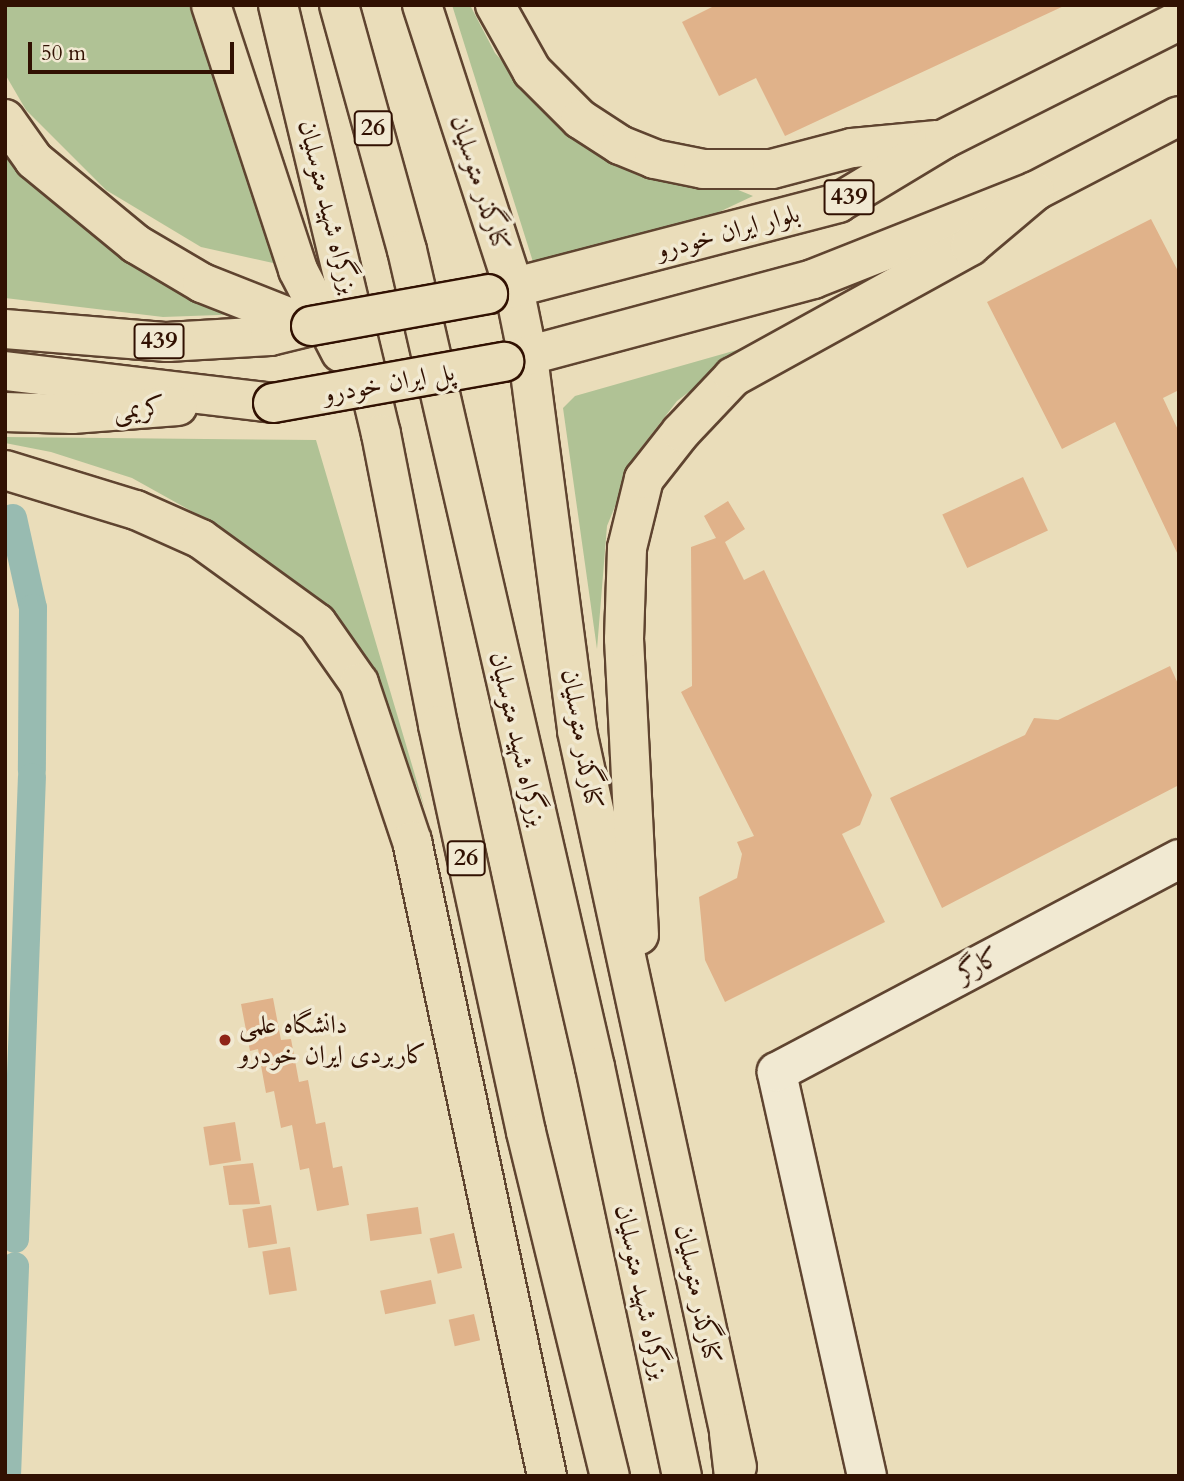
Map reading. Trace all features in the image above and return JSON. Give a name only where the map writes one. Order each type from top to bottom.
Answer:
[{"type":"main road","points":[[211,5],[299,270],[382,434]]},
{"type":"main road","name":"بزرگراه شهید متوسلیان","points":[[278,5],[382,434],[438,725],[526,1132],[610,1476]]},
{"type":"main road","name":"بزرگراه شهید متوسلیان","points":[[339,5],[407,250],[595,1067],[682,1476]]},
{"type":"main road","name":"کنارگذر متوسلیان","points":[[422,5],[501,291],[516,360],[577,731],[729,1433],[736,1476]]},
{"type":"main road","points":[[495,5],[532,71],[580,119],[620,145],[654,159],[703,169],[772,169],[852,148],[944,139]]},
{"type":"main road","name":"بلوار ایران خودرو","points":[[501,291],[838,203],[944,139],[1179,21]]},
{"type":"main road","name":"439","points":[[516,360],[813,279],[1035,191],[1179,116]]},
{"type":"main road","points":[[5,119],[34,160],[136,244],[202,282],[311,326]]},
{"type":"main road","points":[[644,1049],[624,639],[627,548],[644,479],[681,432],[733,377],[826,321],[970,246],[1035,191]]},
{"type":"main road","name":"439","points":[[5,329],[167,342],[270,336],[501,291]]},
{"type":"main road","name":"پل ایران‌ خودرو","points":[[273,403],[516,360]]},
{"type":"main road","points":[[5,371],[273,403]]},
{"type":"main road","name":"کریمی","points":[[5,412],[72,414],[273,403]]},
{"type":"main road","points":[[5,470],[136,510],[201,539],[317,623],[359,684],[412,841],[547,1476]]},
{"type":"lane","name":"کارگر","points":[[867,1476],[777,1072],[1179,859]]},
{"type":"green space","points":[[5,5],[191,5],[282,265],[201,247],[106,190],[26,110],[5,74]]},
{"type":"green space","points":[[452,5],[470,5],[495,53],[547,112],[753,196],[700,221],[534,265]]},
{"type":"green space","points":[[5,142],[246,314],[163,317],[5,298]]},
{"type":"green space","points":[[772,340],[723,366],[677,401],[637,453],[607,526],[597,649],[563,408],[575,396]]},
{"type":"green space","points":[[5,437],[316,440],[425,809],[384,697],[341,625],[211,522],[132,478],[51,452],[5,443]]},
{"type":"building","points":[[716,5],[1066,5],[785,136],[756,78],[719,96],[682,22]]},
{"type":"building","points":[[1151,219],[1179,273],[1179,390],[1163,398],[1179,432],[1179,557],[1115,422],[1062,449],[987,302]]},
{"type":"building","points":[[1023,477],[1048,530],[967,568],[942,515]]},
{"type":"building","points":[[728,501],[745,529],[725,542],[744,580],[764,570],[872,795],[860,825],[842,834],[885,922],[725,1002],[705,960],[699,897],[737,878],[742,854],[737,842],[754,836],[681,692],[692,686],[691,547],[716,538],[704,516]]},
{"type":"building","points":[[1170,666],[1179,686],[1179,785],[942,908],[890,798],[1025,735],[1034,718],[1058,720]]},
{"type":"building","points":[[273,998],[281,1040],[291,1039],[299,1082],[308,1080],[316,1124],[325,1122],[333,1168],[342,1166],[349,1205],[317,1211],[309,1168],[300,1170],[292,1125],[281,1128],[274,1091],[266,1093],[258,1049],[250,1051],[241,1004]]},
{"type":"building","points":[[235,1122],[241,1161],[209,1166],[203,1127]]},
{"type":"building","points":[[253,1163],[260,1204],[229,1205],[223,1166]]},
{"type":"building","points":[[271,1205],[277,1244],[248,1248],[242,1210]]},
{"type":"building","points":[[418,1207],[422,1234],[370,1241],[367,1214]]},
{"type":"building","points":[[454,1233],[462,1268],[438,1274],[430,1239]]},
{"type":"building","points":[[290,1247],[297,1290],[269,1295],[262,1251]]},
{"type":"building","points":[[431,1280],[436,1303],[385,1314],[380,1291]]},
{"type":"building","points":[[474,1314],[480,1340],[455,1346],[449,1320]]},
{"type":"waterway","points":[[13,518],[33,608],[32,770]]},
{"type":"waterway","points":[[15,1239],[32,777]]},
{"type":"waterway","points":[[7,1476],[15,1266]]},
{"type":"place","name":"دانشگاه علمی کاربردی ایران خودرو","points":[[225,1040]]}]
